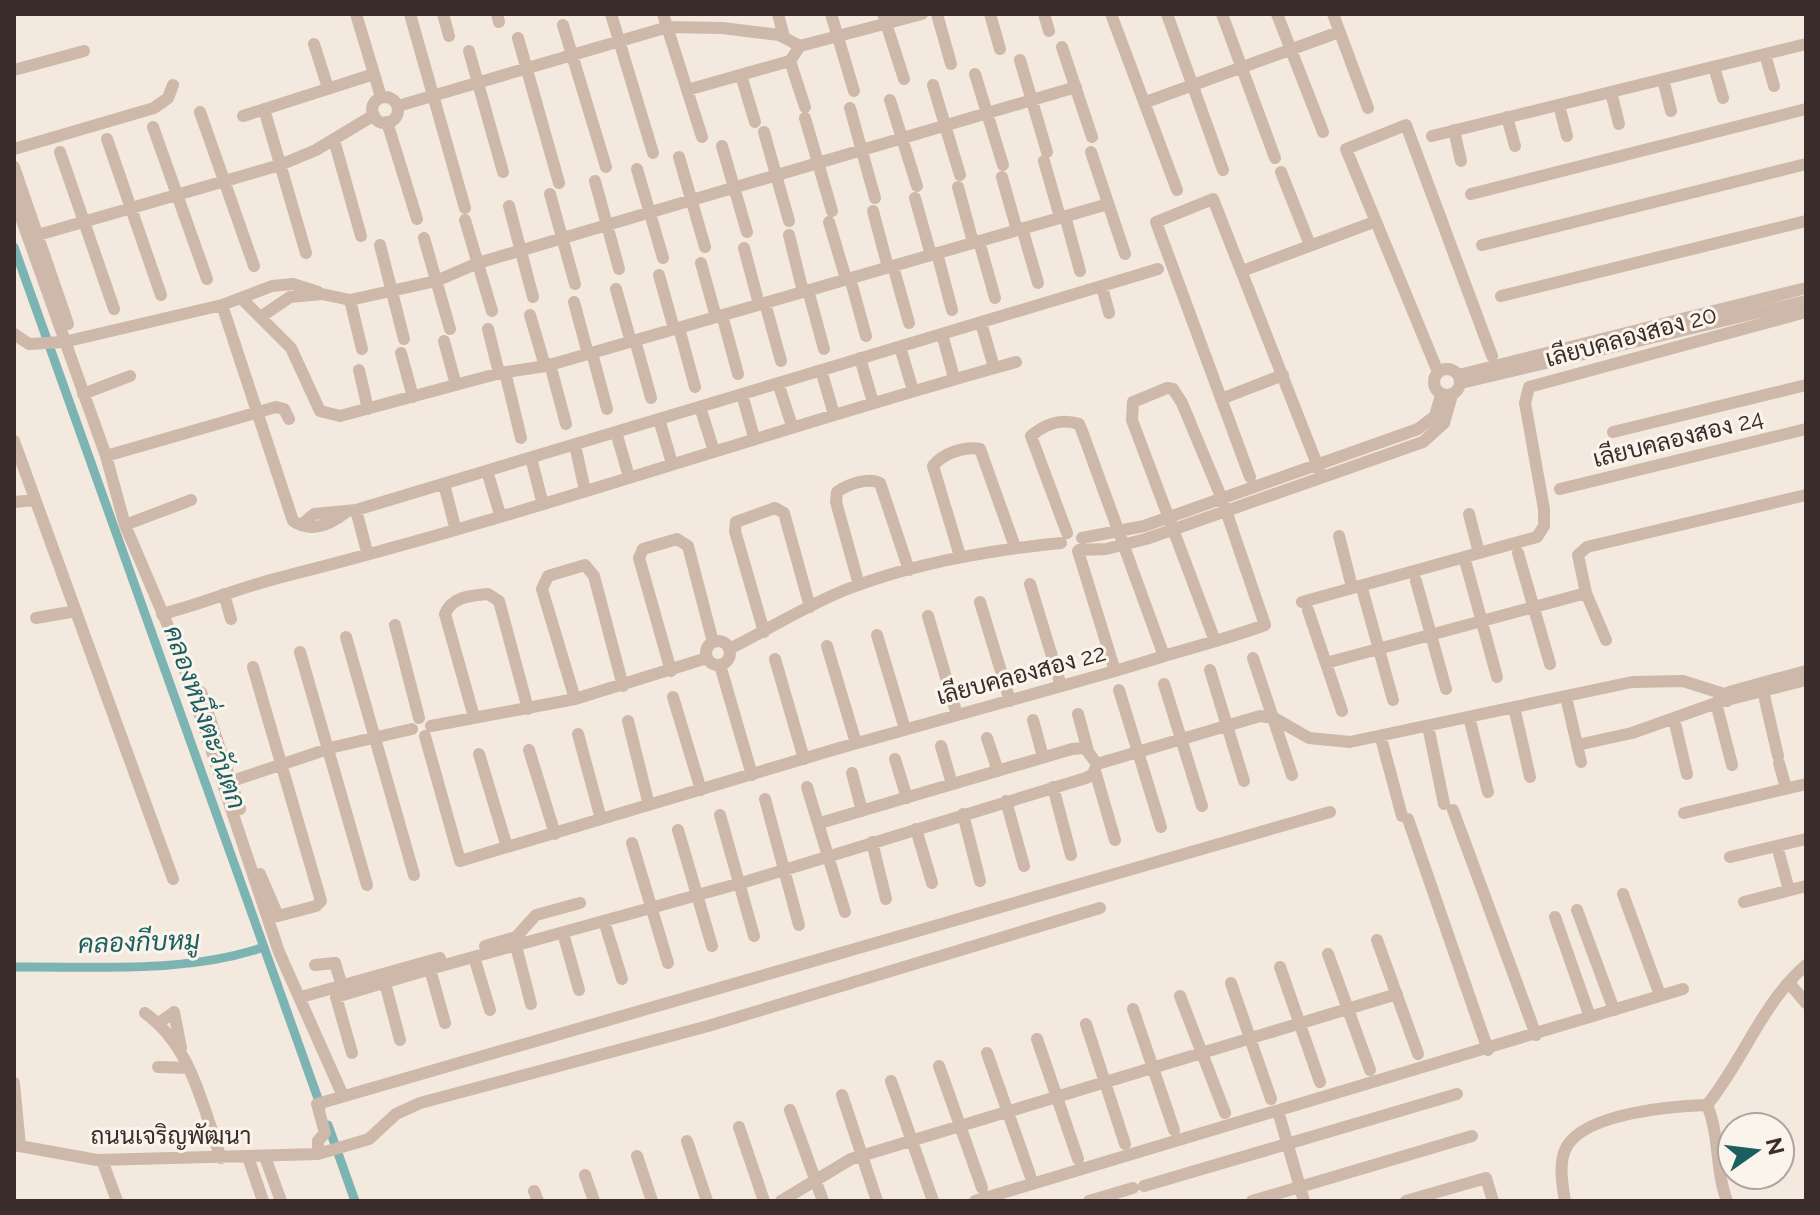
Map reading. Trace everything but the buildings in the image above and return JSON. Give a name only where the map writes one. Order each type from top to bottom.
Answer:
[{"type":"street","points":[[356,14],[381,97]]},
{"type":"street","points":[[410,14],[492,311]]},
{"type":"street","points":[[443,14],[449,36]]},
{"type":"street","points":[[611,14],[653,153]]},
{"type":"street","points":[[663,14],[702,137]]},
{"type":"street","points":[[718,14],[722,28]]},
{"type":"street","points":[[778,14],[784,37]]},
{"type":"street","points":[[831,14],[854,91]]},
{"type":"street","points":[[687,90],[790,61],[800,46],[885,19],[922,14]]},
{"type":"street","points":[[937,14],[951,64]]},
{"type":"street","points":[[990,14],[1000,49]]},
{"type":"street","points":[[1044,14],[1049,31]]},
{"type":"street","points":[[1111,14],[1177,190]]},
{"type":"street","points":[[1167,14],[1223,170]]},
{"type":"street","points":[[1222,14],[1275,158]]},
{"type":"street","points":[[1277,14],[1323,132]]},
{"type":"street","points":[[1333,14],[1368,108]]},
{"type":"street","points":[[885,19],[904,79]]},
{"type":"street","points":[[563,25],[606,167]]},
{"type":"street","points":[[398,106],[668,27],[722,28],[784,37],[800,46]]},
{"type":"street","points":[[1146,102],[1339,32]]},
{"type":"street","points":[[518,38],[559,183]]},
{"type":"street","points":[[314,44],[328,88]]},
{"type":"street","points":[[1432,136],[1806,44]]},
{"type":"street","points":[[1062,47],[1092,137]]},
{"type":"street","points":[[14,70],[84,51]]},
{"type":"street","points":[[469,51],[503,172]]},
{"type":"street","points":[[1765,54],[1774,86]]},
{"type":"street","points":[[1020,60],[1080,271]]},
{"type":"street","points":[[790,61],[830,216],[866,336]]},
{"type":"street","points":[[1714,67],[1723,98]]},
{"type":"street","points":[[243,116],[374,74]]},
{"type":"street","points":[[975,74],[1038,283]]},
{"type":"street","points":[[741,75],[789,221]]},
{"type":"street","points":[[1663,79],[1671,111]]},
{"type":"street","points":[[14,149],[154,108],[168,98],[173,85]]},
{"type":"street","points":[[933,85],[995,298]]},
{"type":"street","points":[[14,334],[23,342],[62,342],[222,305],[272,286],[293,284],[350,300],[392,292],[436,281],[520,250],[1076,87]]},
{"type":"street","points":[[1611,92],[1619,124]]},
{"type":"street","points":[[381,97],[391,98],[398,106]]},
{"type":"street","points":[[374,115],[373,105],[381,97]]},
{"type":"street","points":[[890,100],[952,310]]},
{"type":"street","points":[[1559,105],[1567,136]]},
{"type":"street","points":[[387,122],[396,117],[398,106]]},
{"type":"street","points":[[850,108],[874,205],[909,323]]},
{"type":"street","points":[[264,109],[306,253]]},
{"type":"street","points":[[1471,194],[1806,109]]},
{"type":"street","points":[[200,112],[254,266]]},
{"type":"street","points":[[374,115],[387,122],[417,219]]},
{"type":"street","points":[[38,235],[280,165],[334,140],[374,115]]},
{"type":"street","points":[[1507,117],[1515,146]]},
{"type":"street","points":[[1446,395],[1434,385],[1438,372],[1346,149],[1406,125],[1492,356]]},
{"type":"street","points":[[153,127],[207,279]]},
{"type":"street","points":[[1454,130],[1461,161]]},
{"type":"street","points":[[107,139],[161,295]]},
{"type":"street","points":[[334,140],[361,236]]},
{"type":"street","points":[[722,146],[747,232]]},
{"type":"street","points":[[60,152],[114,309]]},
{"type":"street","points":[[1091,152],[1125,254]]},
{"type":"street","points":[[679,157],[705,247]]},
{"type":"street","points":[[1482,245],[1806,164]]},
{"type":"street","points":[[14,167],[68,324]]},
{"type":"street","points":[[637,169],[663,258]]},
{"type":"street","points":[[1281,172],[1310,245]]},
{"type":"street","points":[[595,181],[619,269]]},
{"type":"street","points":[[550,194],[575,284]]},
{"type":"street","points":[[14,198],[62,342],[106,456],[125,525],[177,647],[241,848],[279,952],[301,997],[340,1097]]},
{"type":"street","points":[[1250,477],[1156,222],[1213,199],[1320,471]]},
{"type":"street","points":[[242,299],[262,316],[298,359],[320,411],[340,416],[502,373],[548,365],[1108,204]]},
{"type":"street","points":[[509,206],[533,297]]},
{"type":"street","points":[[1501,296],[1806,221]]},
{"type":"street","points":[[1242,271],[1374,222]]},
{"type":"street","points":[[789,235],[824,349]]},
{"type":"street","points":[[424,238],[436,281],[456,385]]},
{"type":"street","points":[[380,245],[404,339]]},
{"type":"street","points":[[744,248],[781,361]]},
{"type":"street","points":[[701,263],[738,374]]},
{"type":"street","points":[[222,305],[293,521],[301,525],[322,526],[351,512],[1158,269]]},
{"type":"street","points":[[659,275],[695,387]]},
{"type":"street","points":[[1102,287],[1109,313]]},
{"type":"street","points":[[1164,656],[1123,539],[1079,424],[1069,420],[1031,436],[1068,552],[1080,546],[1123,539],[1320,471],[1427,440],[1444,423],[1446,395],[1460,379],[1688,323],[1806,288]]},
{"type":"street","points":[[616,289],[651,398]]},
{"type":"street","points":[[262,316],[290,297],[322,294]]},
{"type":"street","points":[[350,300],[362,349]]},
{"type":"street","points":[[1688,323],[1806,301]]},
{"type":"street","points":[[574,302],[607,409]]},
{"type":"street","name":"เลียบคลองสอง 20","points":[[1326,663],[1305,606],[1537,537],[1544,526],[1544,509],[1525,403],[1529,387],[1806,312]]},
{"type":"street","points":[[530,315],[566,424]]},
{"type":"street","points":[[981,323],[993,364]]},
{"type":"street","points":[[488,329],[521,438]]},
{"type":"street","points":[[942,334],[953,374]]},
{"type":"street","points":[[900,347],[912,387]]},
{"type":"street","points":[[401,353],[413,397]]},
{"type":"street","points":[[860,358],[872,399]]},
{"type":"street","points":[[162,614],[224,594],[517,514],[904,393],[1016,362]]},
{"type":"street","points":[[1438,372],[1452,369],[1460,379]]},
{"type":"street","points":[[359,370],[368,409]]},
{"type":"street","points":[[821,370],[833,411]]},
{"type":"street","points":[[1221,399],[1283,375]]},
{"type":"street","points":[[83,394],[130,376]]},
{"type":"street","points":[[778,383],[791,423]]},
{"type":"street","points":[[1613,432],[1806,385]]},
{"type":"street","points":[[1215,641],[1130,409],[1133,402],[1167,388],[1177,394],[1224,505]]},
{"type":"street","points":[[742,394],[753,434]]},
{"type":"street","points":[[106,456],[280,407],[289,419]]},
{"type":"street","points":[[700,407],[713,448]]},
{"type":"street","points":[[659,419],[671,460]]},
{"type":"street","name":"เลียบคลองสอง 24","points":[[1560,489],[1806,429]]},
{"type":"street","points":[[616,432],[627,470]]},
{"type":"street","points":[[14,441],[173,879]]},
{"type":"street","points":[[575,445],[584,486]]},
{"type":"street","points":[[960,556],[933,466],[939,459],[964,449],[980,449],[1015,547]]},
{"type":"street","points":[[531,458],[541,497]]},
{"type":"street","points":[[487,471],[499,511]]},
{"type":"street","points":[[859,585],[836,502],[837,492],[843,488],[867,481],[880,483],[909,570]]},
{"type":"street","points":[[444,484],[454,523]]},
{"type":"street","points":[[1606,640],[1586,593],[1578,562],[1581,549],[1806,495]]},
{"type":"street","points":[[14,502],[35,500]]},
{"type":"street","points":[[125,525],[191,500]]},
{"type":"street","name":"เลียบคลองสอง 22","points":[[428,731],[460,861],[1265,625],[1224,505]]},
{"type":"street","points":[[764,632],[735,531],[736,522],[742,518],[775,508],[784,513],[810,607]]},
{"type":"street","points":[[351,512],[366,548]]},
{"type":"street","points":[[1469,514],[1479,553]]},
{"type":"street","points":[[729,649],[859,585],[960,556],[1077,533],[1115,671]]},
{"type":"street","points":[[1339,536],[1379,649],[1393,700]]},
{"type":"street","points":[[671,671],[639,558],[643,549],[677,539],[688,546],[713,642]]},
{"type":"street","points":[[1518,553],[1550,664]]},
{"type":"street","points":[[1466,564],[1497,677]]},
{"type":"street","points":[[575,699],[542,589],[548,576],[565,568],[585,565],[594,576],[623,686]]},
{"type":"street","points":[[1416,581],[1446,689]]},
{"type":"street","points":[[1030,584],[1061,686]]},
{"type":"street","points":[[1342,711],[1326,663],[1586,593]]},
{"type":"street","points":[[224,594],[231,619]]},
{"type":"street","points":[[474,717],[445,614],[448,605],[456,599],[472,596],[488,594],[499,601],[528,709]]},
{"type":"street","points":[[980,602],[1010,701]]},
{"type":"street","points":[[36,618],[76,611]]},
{"type":"street","points":[[928,616],[957,715]]},
{"type":"street","points":[[395,625],[416,735],[474,717],[575,699],[707,658],[720,665],[752,775]]},
{"type":"street","points":[[877,635],[905,729]]},
{"type":"street","points":[[346,637],[414,875]]},
{"type":"street","points":[[713,642],[724,643],[729,649],[727,661],[720,665]]},
{"type":"street","points":[[707,658],[706,651],[713,642]]},
{"type":"street","points":[[827,646],[856,743]]},
{"type":"street","points":[[300,652],[367,885]]},
{"type":"street","points":[[1253,658],[1292,775]]},
{"type":"street","points":[[775,659],[804,759]]},
{"type":"street","points":[[253,667],[321,901],[278,916],[260,874]]},
{"type":"street","points":[[1210,670],[1244,781]]},
{"type":"street","points":[[1577,745],[1674,719],[1806,672]]},
{"type":"street","points":[[352,1053],[336,997],[740,884],[1086,778],[1096,767],[1260,716],[1274,718],[1309,738],[1350,742],[1381,738],[1632,682],[1683,681],[1721,700],[1806,680]]},
{"type":"street","points":[[1164,684],[1202,806]]},
{"type":"street","points":[[1119,690],[1161,827]]},
{"type":"street","points":[[1763,691],[1786,788]]},
{"type":"street","points":[[201,692],[240,809]]},
{"type":"street","points":[[673,697],[701,790]]},
{"type":"street","points":[[1566,697],[1581,762]]},
{"type":"street","points":[[1721,700],[1732,765]]},
{"type":"street","points":[[1514,707],[1530,777]]},
{"type":"street","points":[[1078,714],[1115,840]]},
{"type":"street","points":[[1469,717],[1488,792]]},
{"type":"street","points":[[1674,719],[1687,774]]},
{"type":"street","points":[[1033,720],[1043,757]]},
{"type":"street","points":[[628,721],[649,805]]},
{"type":"street","points":[[232,781],[416,724]]},
{"type":"street","points":[[1428,726],[1449,807],[1536,1035]]},
{"type":"street","points":[[578,734],[601,819]]},
{"type":"street","points":[[987,738],[998,771]]},
{"type":"street","points":[[1381,738],[1405,818],[1488,1050]]},
{"type":"street","points":[[941,746],[952,784]]},
{"type":"street","points":[[820,823],[1080,747],[1088,751]]},
{"type":"street","points":[[529,750],[555,834]]},
{"type":"street","points":[[479,754],[507,847]]},
{"type":"street","points":[[895,759],[907,798]]},
{"type":"street","points":[[852,773],[862,811]]},
{"type":"street","points":[[1684,813],[1806,784]]},
{"type":"street","points":[[807,787],[845,912]]},
{"type":"street","points":[[1053,787],[1071,855]]},
{"type":"street","points":[[765,799],[799,925]]},
{"type":"street","points":[[1006,801],[1024,866]]},
{"type":"street","points":[[324,1152],[318,1141],[325,1133],[317,1104],[1330,812]]},
{"type":"street","points":[[963,814],[980,881]]},
{"type":"street","points":[[720,815],[754,936]]},
{"type":"street","points":[[916,829],[932,883]]},
{"type":"street","points":[[678,830],[712,946]]},
{"type":"street","points":[[1730,857],[1806,839]]},
{"type":"street","points":[[872,842],[886,899]]},
{"type":"street","points":[[632,843],[668,963]]},
{"type":"street","points":[[1777,846],[1789,890]]},
{"type":"street","points":[[1744,902],[1806,886]]},
{"type":"street","points":[[1623,894],[1660,995]]},
{"type":"street","points":[[301,997],[516,937],[536,915],[580,903]]},
{"type":"street","name":"ถนนเจริญพัฒนา","points":[[17,1145],[61,1156],[102,1160],[265,1157],[324,1152],[369,1139],[396,1114],[412,1106],[708,1026],[1100,908]]},
{"type":"street","points":[[1577,910],[1614,1010]]},
{"type":"street","points":[[1555,917],[1590,1017]]},
{"type":"street","points":[[604,921],[622,979]]},
{"type":"street","points":[[563,933],[579,990]]},
{"type":"street","points":[[1377,940],[1418,1054]]},
{"type":"street","points":[[516,946],[531,1004]]},
{"type":"street","points":[[1328,954],[1370,1070]]},
{"type":"street","points":[[474,957],[490,1010]]},
{"type":"street","points":[[315,965],[335,963],[342,986]]},
{"type":"street","points":[[1565,1201],[1562,1159],[1568,1144],[1596,1122],[1707,1105],[1731,1076],[1768,1009],[1806,965]]},
{"type":"street","points":[[1280,967],[1320,1082]]},
{"type":"street","points":[[430,969],[445,1023]]},
{"type":"street","points":[[385,983],[400,1040]]},
{"type":"street","points":[[1231,983],[1271,1099]]},
{"type":"street","points":[[1789,983],[1806,1003]]},
{"type":"street","points":[[975,1201],[1488,1050],[1683,989]]},
{"type":"street","points":[[781,1201],[862,1156],[1397,994]]},
{"type":"street","points":[[1180,996],[1225,1113]]},
{"type":"street","points":[[1133,1009],[1174,1130]]},
{"type":"street","points":[[145,1013],[159,1023],[181,1048],[221,1158]]},
{"type":"street","points":[[1086,1024],[1125,1144]]},
{"type":"street","points":[[1037,1039],[1078,1159]]},
{"type":"street","points":[[987,1053],[1030,1175]]},
{"type":"street","points":[[939,1066],[982,1188]]},
{"type":"street","points":[[158,1067],[189,1068]]},
{"type":"street","points":[[891,1081],[933,1201]]},
{"type":"street","points":[[14,1083],[17,1145]]},
{"type":"street","points":[[1089,1201],[1457,1094]]},
{"type":"street","points":[[842,1095],[877,1201]]},
{"type":"street","points":[[1707,1105],[1712,1118],[1721,1185],[1727,1201]]},
{"type":"street","points":[[790,1110],[823,1201]]},
{"type":"street","points":[[1278,1111],[1304,1201]]},
{"type":"street","points":[[739,1127],[764,1201]]},
{"type":"street","points":[[1252,1201],[1472,1136]]},
{"type":"street","points":[[687,1141],[707,1201]]},
{"type":"street","points":[[637,1156],[652,1201]]},
{"type":"street","points":[[248,1157],[263,1201]]},
{"type":"street","points":[[265,1157],[281,1201]]},
{"type":"street","points":[[102,1160],[117,1201]]},
{"type":"street","points":[[585,1175],[594,1201]]},
{"type":"street","points":[[1406,1201],[1442,1196],[1486,1178],[1493,1201]]},
{"type":"waterway","name":"คลองหนึ่งตะวันตก","points":[[14,247],[321,1107]]},
{"type":"waterway","name":"คลองกีบหมู","points":[[14,967],[172,965],[234,956],[264,947]]},
{"type":"waterway","name":"คลองหนึ่งตะวันตก","points":[[328,1125],[355,1201]]}]
